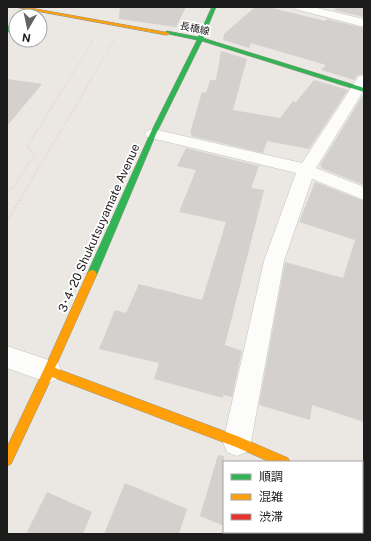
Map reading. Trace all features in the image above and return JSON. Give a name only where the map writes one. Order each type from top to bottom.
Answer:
[{"type":"street","name":"長橋線","points":[[17,7],[30,8]]},
{"type":"street","name":"3･4･20 Shukutsuyamate Avenue","points":[[7,460],[49,371],[152,134],[200,39],[214,7]]},
{"type":"street","points":[[299,7],[364,23]]},
{"type":"street","name":"長橋線","points":[[48,11],[200,39],[362,85]]},
{"type":"street","points":[[237,442],[274,261],[306,170],[362,85]]},
{"type":"street","points":[[152,134],[306,170],[364,194]]},
{"type":"street","points":[[7,357],[49,371],[237,442],[282,461]]},
{"type":"path","points":[[7,222],[122,25]]},
{"type":"path","points":[[7,190],[13,188],[35,154],[26,147],[96,36]]},
{"type":"building","points":[[120,7],[186,7],[176,27],[119,19]]},
{"type":"building","points":[[255,7],[268,7],[325,21],[327,19],[364,28],[364,74],[358,75],[354,80],[321,70],[326,65],[251,43],[249,48],[223,40],[224,34]]},
{"type":"building","points":[[337,7],[364,7],[364,17],[334,10]]},
{"type":"building","points":[[221,51],[247,59],[233,110],[280,118],[293,101],[296,102],[314,80],[348,90],[309,149],[267,141],[263,153],[191,136],[192,134],[190,133],[202,92],[206,93],[210,80],[216,80]]},
{"type":"building","points":[[7,79],[42,84],[7,126]]},
{"type":"building","points":[[363,95],[364,185],[321,168],[322,166],[320,165]]},
{"type":"building","points":[[186,148],[259,166],[251,188],[264,190],[225,345],[242,351],[232,397],[223,395],[223,398],[154,379],[159,363],[99,349],[115,310],[126,313],[139,284],[202,300],[226,222],[179,212],[196,170],[177,166]]},
{"type":"building","points":[[315,182],[364,201],[364,422],[312,405],[310,420],[259,405],[285,262],[343,278],[355,240],[299,222]]},
{"type":"building","points":[[218,455],[224,456],[223,526],[200,516]]},
{"type":"building","points":[[125,483],[187,509],[179,534],[104,534]]},
{"type":"building","points":[[47,492],[92,512],[83,534],[26,534]]},
{"type":"traffic: fast","points":[[92,274],[153,134],[200,39],[214,7]]},
{"type":"traffic: fast","points":[[167,33],[200,39],[364,90]]},
{"type":"traffic: slow","points":[[17,7],[167,33]]},
{"type":"traffic: slow","points":[[7,460],[49,371],[92,274]]},
{"type":"traffic: slow","points":[[49,371],[237,442],[282,461]]}]
